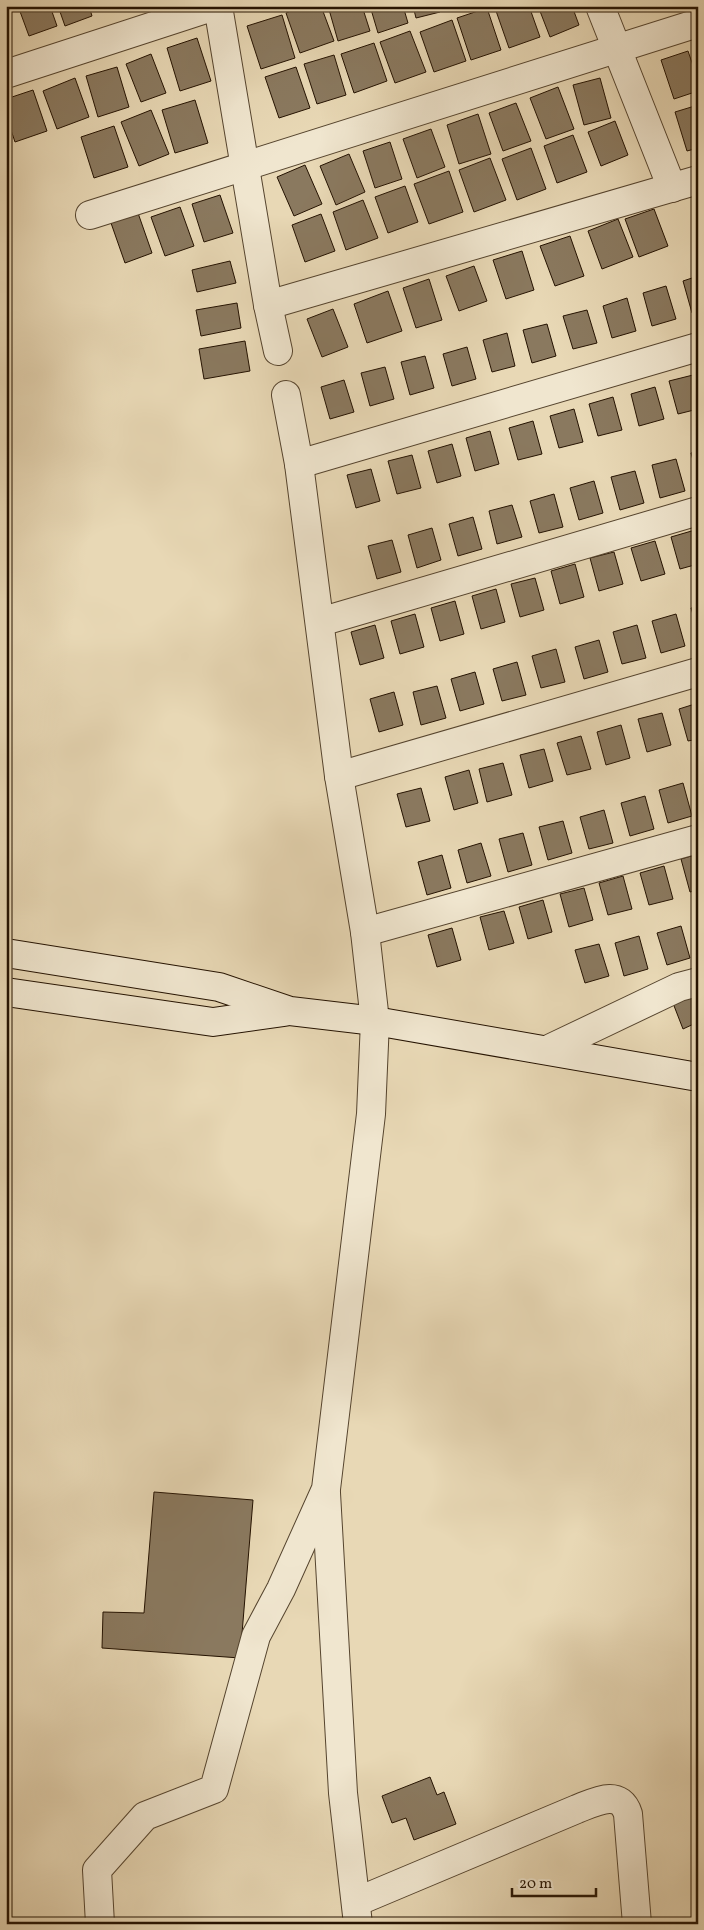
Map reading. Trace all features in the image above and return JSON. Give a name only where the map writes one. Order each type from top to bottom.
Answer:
[{"type":"street","points":[[6,74],[217,6],[268,305],[278,350]]},
{"type":"street","points":[[600,6],[672,188]]},
{"type":"street","points":[[90,215],[698,23]]},
{"type":"street","points":[[268,305],[698,180]]},
{"type":"street","points":[[299,464],[698,347]]},
{"type":"street","points":[[286,395],[299,464],[339,776],[365,932],[375,1021],[371,1114],[326,1490],[343,1793],[357,1913],[577,1809],[605,1798],[616,1798],[624,1803],[628,1814],[638,1924]]},
{"type":"street","points":[[320,622],[698,511]]},
{"type":"street","points":[[339,776],[698,672]]},
{"type":"street","points":[[365,932],[698,839]]},
{"type":"street","points":[[6,953],[219,987],[290,1011],[375,1021],[549,1049],[698,1077]]},
{"type":"street","points":[[549,1049],[679,986],[698,982]]},
{"type":"street","points":[[6,992],[213,1022],[290,1011]]},
{"type":"street","points":[[100,1924],[97,1870],[145,1816],[214,1789],[256,1636],[281,1589],[326,1490]]},
{"type":"building","points":[[18,6],[50,6],[57,26],[29,36]]},
{"type":"building","points":[[58,6],[89,6],[92,16],[65,26]]},
{"type":"building","points":[[304,6],[321,6],[334,41],[300,53],[286,13]]},
{"type":"building","points":[[328,6],[362,6],[370,31],[338,41]]},
{"type":"building","points":[[370,6],[403,6],[408,23],[378,33]]},
{"type":"building","points":[[413,6],[438,6],[440,12],[416,18]]},
{"type":"building","points":[[501,6],[529,6],[540,37],[509,48],[495,8]]},
{"type":"building","points":[[538,6],[572,6],[579,25],[550,37]]},
{"type":"building","points":[[487,8],[501,50],[471,60],[457,18]]},
{"type":"building","points":[[282,15],[295,58],[261,69],[247,26]]},
{"type":"building","points":[[452,20],[466,61],[434,72],[420,32]]},
{"type":"building","points":[[410,31],[426,72],[395,83],[380,42]]},
{"type":"building","points":[[197,38],[211,81],[180,91],[167,48]]},
{"type":"building","points":[[374,43],[387,81],[354,93],[341,54]]},
{"type":"building","points":[[688,51],[698,80],[698,91],[674,99],[661,60]]},
{"type":"building","points":[[151,54],[166,93],[141,102],[126,64]]},
{"type":"building","points":[[334,55],[346,95],[317,104],[304,64]]},
{"type":"building","points":[[117,67],[129,107],[98,117],[86,76]]},
{"type":"building","points":[[296,67],[310,108],[279,118],[265,77]]},
{"type":"building","points":[[75,78],[89,117],[57,129],[43,91]]},
{"type":"building","points":[[600,78],[611,118],[584,125],[573,85]]},
{"type":"building","points":[[558,87],[574,129],[546,139],[530,98]]},
{"type":"building","points":[[33,90],[47,131],[15,142],[6,115],[6,99]]},
{"type":"building","points":[[195,100],[208,143],[175,153],[162,110]]},
{"type":"building","points":[[516,103],[531,141],[503,151],[489,113]]},
{"type":"building","points":[[698,105],[698,148],[687,151],[675,112]]},
{"type":"building","points":[[151,110],[169,154],[139,166],[121,122]]},
{"type":"building","points":[[478,114],[491,154],[459,164],[447,125]]},
{"type":"building","points":[[615,121],[628,155],[601,166],[588,132]]},
{"type":"building","points":[[114,126],[128,167],[94,178],[81,137]]},
{"type":"building","points":[[431,129],[445,167],[417,178],[403,139]]},
{"type":"building","points":[[573,135],[587,172],[557,183],[544,146]]},
{"type":"building","points":[[390,142],[402,179],[375,188],[363,151]]},
{"type":"building","points":[[531,148],[546,189],[517,200],[502,159]]},
{"type":"building","points":[[349,154],[365,192],[336,205],[320,166]]},
{"type":"building","points":[[490,158],[506,200],[474,212],[459,170]]},
{"type":"building","points":[[305,165],[322,204],[294,216],[277,177]]},
{"type":"building","points":[[449,171],[463,212],[429,224],[414,184]]},
{"type":"building","points":[[405,186],[418,222],[388,233],[375,197]]},
{"type":"building","points":[[220,195],[233,233],[204,242],[192,204]]},
{"type":"building","points":[[363,200],[378,238],[346,250],[333,212]]},
{"type":"building","points":[[180,207],[194,246],[165,256],[151,217]]},
{"type":"building","points":[[654,209],[668,246],[639,257],[625,219]]},
{"type":"building","points":[[138,213],[152,253],[125,263],[111,223]]},
{"type":"building","points":[[321,214],[335,251],[305,262],[292,225]]},
{"type":"building","points":[[618,219],[633,257],[602,269],[588,231]]},
{"type":"building","points":[[570,236],[584,276],[555,286],[540,246]]},
{"type":"building","points":[[522,251],[534,290],[506,299],[493,260]]},
{"type":"building","points":[[230,261],[236,283],[197,292],[192,270]]},
{"type":"building","points":[[474,266],[487,301],[459,311],[446,276]]},
{"type":"building","points":[[698,276],[698,312],[692,313],[683,281]]},
{"type":"building","points":[[429,279],[442,320],[416,328],[403,288]]},
{"type":"building","points":[[666,286],[676,319],[652,326],[643,293]]},
{"type":"building","points":[[388,291],[402,331],[367,343],[354,304]]},
{"type":"building","points":[[627,298],[636,331],[612,338],[603,306]]},
{"type":"building","points":[[237,303],[241,328],[201,336],[196,310]]},
{"type":"building","points":[[333,309],[348,347],[322,357],[307,319]]},
{"type":"building","points":[[587,310],[597,343],[573,349],[563,316]]},
{"type":"building","points":[[547,324],[556,356],[532,363],[523,330]]},
{"type":"building","points":[[507,333],[515,366],[492,372],[483,340]]},
{"type":"building","points":[[245,341],[250,371],[204,379],[199,349]]},
{"type":"building","points":[[467,347],[476,379],[452,386],[443,354]]},
{"type":"building","points":[[425,356],[434,388],[410,395],[401,362]]},
{"type":"building","points":[[385,367],[394,399],[370,406],[361,373]]},
{"type":"building","points":[[693,375],[698,392],[698,409],[678,414],[669,381]]},
{"type":"building","points":[[344,380],[354,412],[330,419],[321,387]]},
{"type":"building","points":[[655,387],[664,419],[639,426],[631,394]]},
{"type":"building","points":[[613,397],[622,430],[598,436],[589,404]]},
{"type":"building","points":[[574,409],[583,442],[559,448],[550,416]]},
{"type":"building","points":[[533,421],[542,454],[518,460],[509,428]]},
{"type":"building","points":[[490,431],[499,464],[475,471],[466,438]]},
{"type":"building","points":[[452,444],[461,476],[437,483],[428,451]]},
{"type":"building","points":[[698,451],[698,478],[691,453]]},
{"type":"building","points":[[412,455],[421,488],[397,494],[388,461]]},
{"type":"building","points":[[676,459],[685,491],[660,498],[652,465]]},
{"type":"building","points":[[371,469],[380,501],[356,508],[347,475]]},
{"type":"building","points":[[635,471],[644,503],[620,510],[611,477]]},
{"type":"building","points":[[594,481],[603,513],[579,520],[570,488]]},
{"type":"building","points":[[554,494],[563,527],[539,533],[530,501]]},
{"type":"building","points":[[512,505],[522,537],[497,544],[489,511]]},
{"type":"building","points":[[473,517],[482,549],[458,556],[449,524]]},
{"type":"building","points":[[432,528],[441,560],[417,568],[408,535]]},
{"type":"building","points":[[695,530],[698,540],[698,564],[680,569],[671,537]]},
{"type":"building","points":[[392,540],[401,572],[377,579],[368,546]]},
{"type":"building","points":[[655,541],[665,574],[641,581],[631,548]]},
{"type":"building","points":[[614,552],[623,584],[599,591],[590,558]]},
{"type":"building","points":[[575,564],[584,597],[560,604],[551,571]]},
{"type":"building","points":[[535,578],[544,610],[520,617],[511,584]]},
{"type":"building","points":[[496,589],[505,622],[481,629],[472,596]]},
{"type":"building","points":[[455,601],[464,634],[440,641],[431,608]]},
{"type":"building","points":[[698,607],[698,631],[691,608]]},
{"type":"building","points":[[415,614],[424,647],[400,654],[391,621]]},
{"type":"building","points":[[676,614],[685,646],[661,653],[652,621]]},
{"type":"building","points":[[375,625],[384,658],[360,665],[351,632]]},
{"type":"building","points":[[637,625],[646,658],[622,664],[613,632]]},
{"type":"building","points":[[599,640],[608,672],[584,679],[575,647]]},
{"type":"building","points":[[556,649],[565,682],[541,688],[532,656]]},
{"type":"building","points":[[517,662],[526,695],[502,701],[493,669]]},
{"type":"building","points":[[475,672],[484,704],[460,711],[451,679]]},
{"type":"building","points":[[437,686],[446,718],[421,725],[413,692]]},
{"type":"building","points":[[394,692],[403,725],[379,732],[370,699]]},
{"type":"building","points":[[698,703],[698,739],[688,741],[679,709]]},
{"type":"building","points":[[662,713],[671,745],[647,752],[638,719]]},
{"type":"building","points":[[621,725],[630,758],[606,765],[597,732]]},
{"type":"building","points":[[581,736],[591,769],[567,775],[557,743]]},
{"type":"building","points":[[544,749],[553,781],[529,788],[520,755]]},
{"type":"building","points":[[503,763],[512,795],[487,802],[479,769]]},
{"type":"building","points":[[469,770],[478,803],[454,810],[445,777]]},
{"type":"building","points":[[683,783],[692,816],[668,823],[659,790]]},
{"type":"building","points":[[421,788],[430,821],[406,827],[397,794]]},
{"type":"building","points":[[645,796],[654,829],[630,836],[621,803]]},
{"type":"building","points":[[604,810],[613,843],[589,849],[580,817]]},
{"type":"building","points":[[563,821],[572,853],[548,860],[539,827]]},
{"type":"building","points":[[523,833],[532,865],[508,872],[499,839]]},
{"type":"building","points":[[481,843],[491,876],[467,883],[458,850]]},
{"type":"building","points":[[698,854],[698,890],[690,892],[681,859]]},
{"type":"building","points":[[442,855],[451,888],[427,895],[418,862]]},
{"type":"building","points":[[664,866],[673,899],[649,905],[640,873]]},
{"type":"building","points":[[623,876],[632,909],[608,915],[599,883]]},
{"type":"building","points":[[584,888],[593,920],[569,927],[560,894]]},
{"type":"building","points":[[543,900],[552,932],[528,939],[519,907]]},
{"type":"building","points":[[504,911],[514,943],[489,950],[480,917]]},
{"type":"building","points":[[681,926],[690,958],[667,965],[657,933]]},
{"type":"building","points":[[452,928],[461,960],[437,967],[428,935]]},
{"type":"building","points":[[639,936],[648,969],[624,976],[615,943]]},
{"type":"building","points":[[599,944],[609,976],[585,983],[575,950]]},
{"type":"building","points":[[698,991],[698,1022],[683,1029],[671,998]]},
{"type":"building","points":[[154,1492],[253,1500],[240,1658],[102,1648],[103,1612],[144,1613]]},
{"type":"building","points":[[430,1777],[437,1795],[444,1792],[456,1824],[414,1840],[406,1818],[392,1823],[382,1796]]}]
